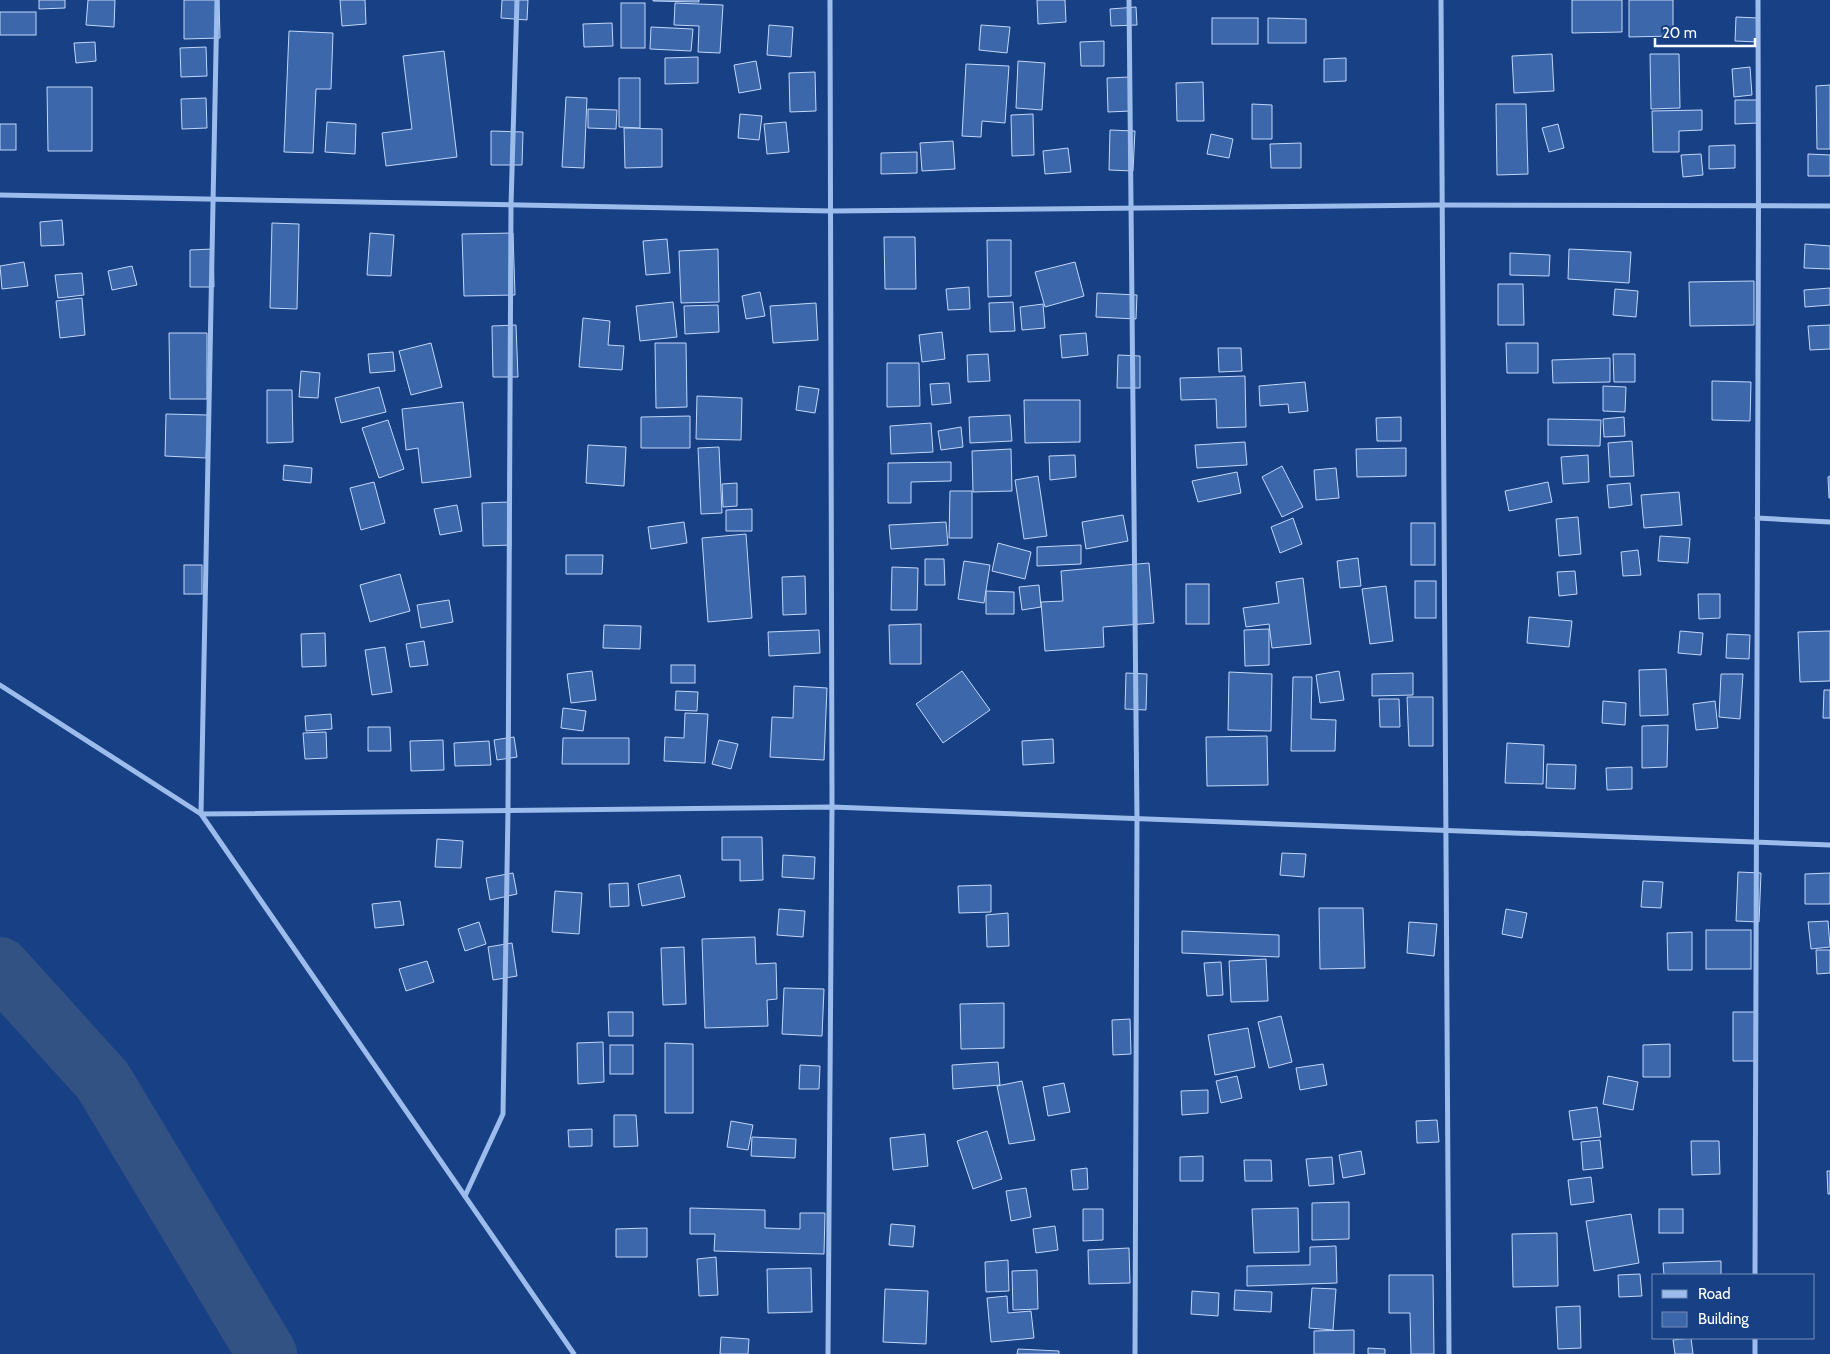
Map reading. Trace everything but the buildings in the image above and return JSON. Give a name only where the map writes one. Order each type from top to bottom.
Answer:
[{"type":"street","points":[[201,814],[216,0]]},
{"type":"street","points":[[465,1196],[503,1114],[508,810],[511,205],[517,0]]},
{"type":"street","points":[[828,1354],[832,807],[830,0]]},
{"type":"street","points":[[1129,0],[1137,819],[1135,1354]]},
{"type":"street","points":[[1441,0],[1449,1354]]},
{"type":"street","points":[[1755,1274],[1758,0]]},
{"type":"street","points":[[0,195],[830,211],[1442,205],[1830,206]]},
{"type":"street","points":[[1757,518],[1830,522]]},
{"type":"street","points":[[0,685],[201,814],[574,1354]]},
{"type":"street","points":[[201,814],[832,807],[1830,845]]},
{"type":"street","points":[[1755,1339],[1755,1354]]},
{"type":"waterway","points":[[0,967],[103,1081],[267,1354]]}]
